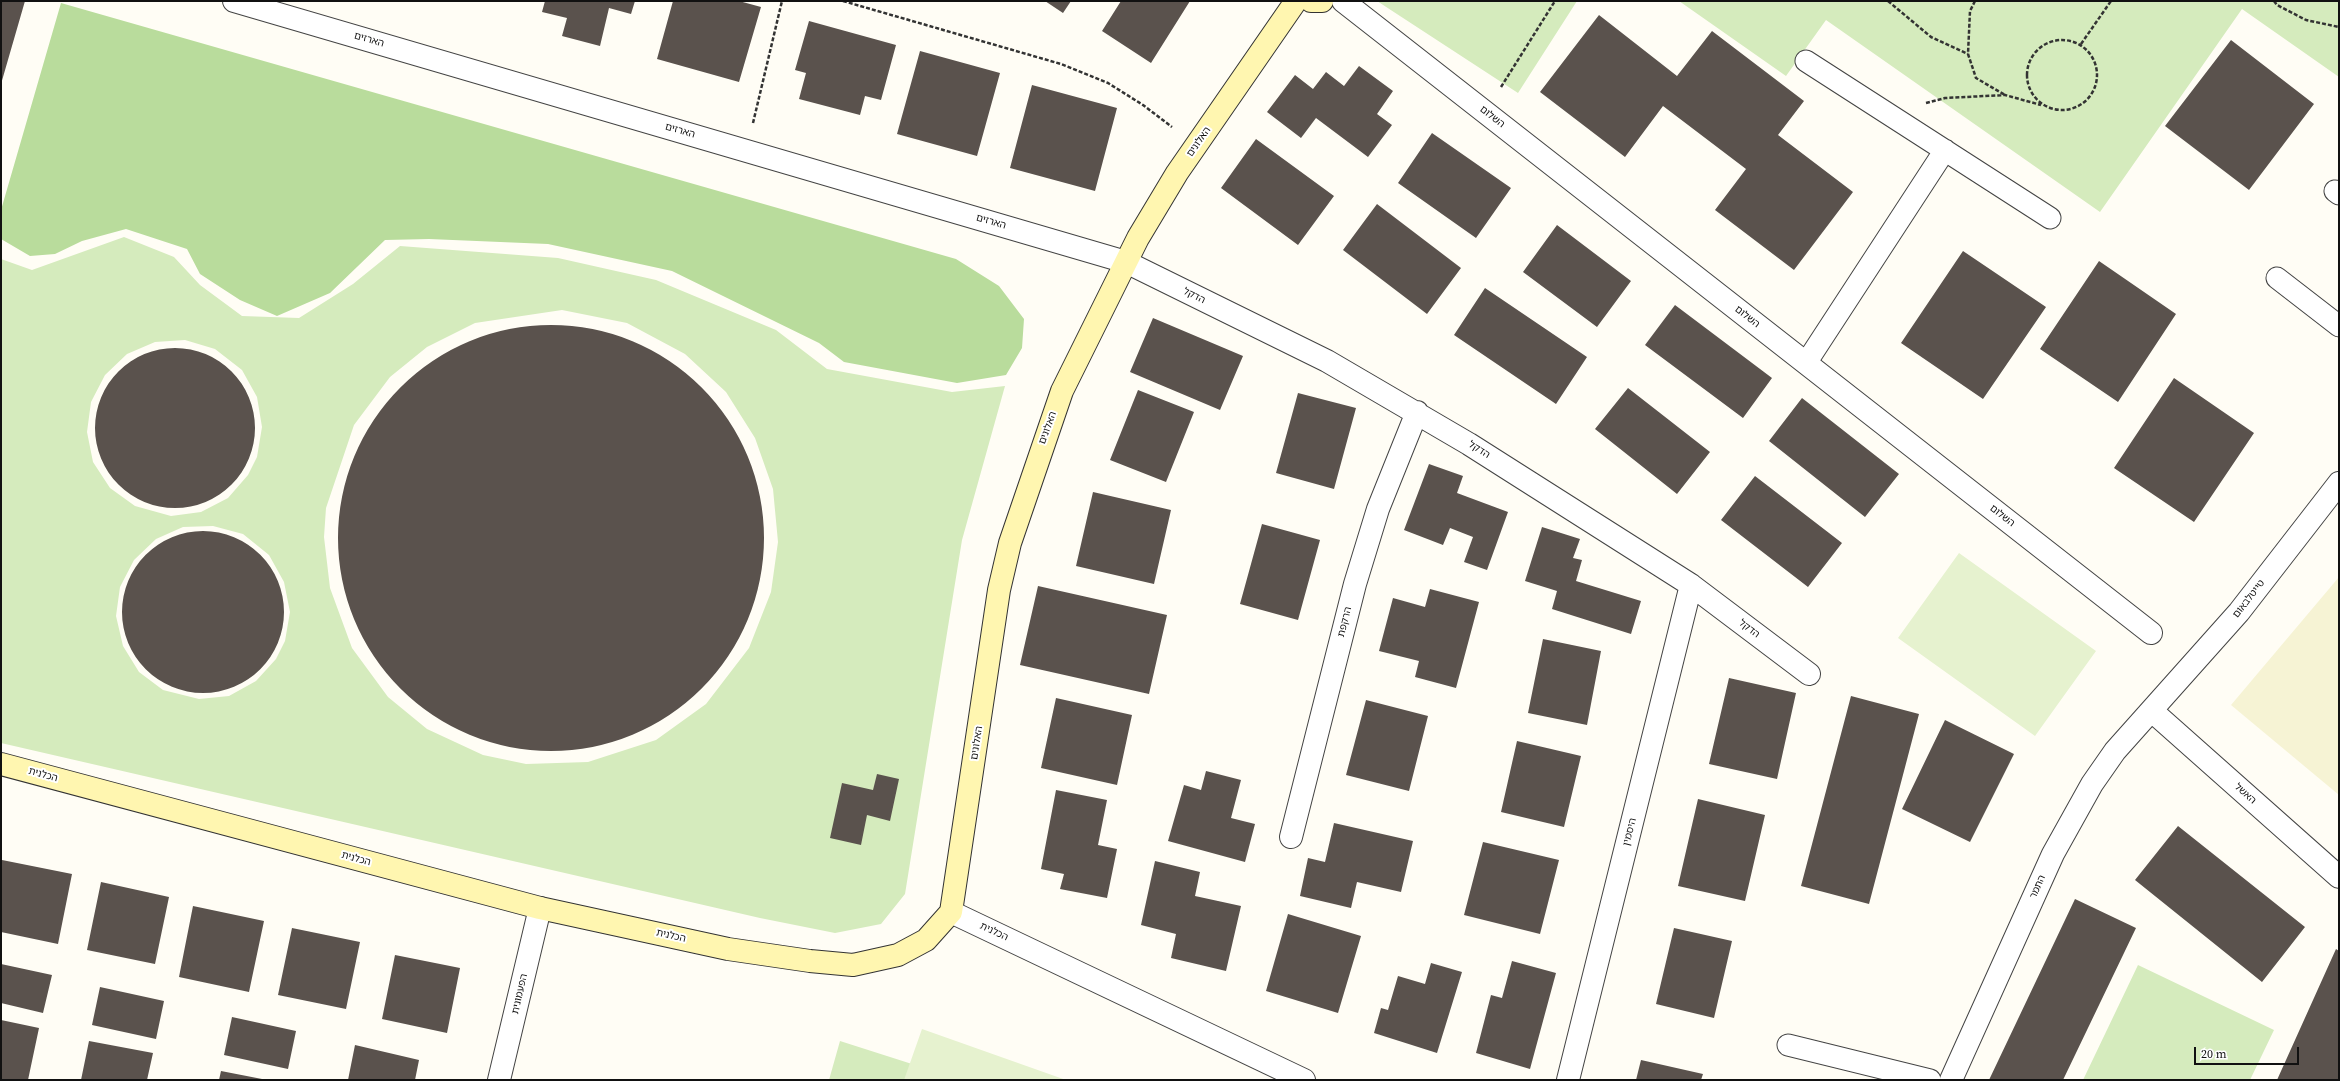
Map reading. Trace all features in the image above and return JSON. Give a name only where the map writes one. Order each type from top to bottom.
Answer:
[{"type":"street","name":"הארזים","points":[[234,1],[1126,262]]},
{"type":"street","name":"האלונים","points":[[951,912],[999,590],[1010,542],[1062,391],[1126,262],[1150,219],[1196,146],[1296,1]]},
{"type":"street","points":[[1310,1],[1322,1]]},
{"type":"street","name":"השלום","points":[[1343,1],[2151,633]]},
{"type":"street","name":"הדקל","points":[[1126,262],[1327,362],[1416,412],[1544,490],[1691,585],[1809,674]]},
{"type":"street","name":"הרקפת","points":[[1292,837],[1355,584],[1378,509],[1416,412]]},
{"type":"street","name":"טייטלבאום","points":[[2152,711],[2239,612],[2339,483]]},
{"type":"street","name":"היסמין","points":[[1568,1080],[1691,585]]},
{"type":"street","name":"האשל","points":[[2152,711],[2339,877]]},
{"type":"street","name":"התמר","points":[[1951,1080],[2053,854],[2092,784],[2115,751],[2152,711]]},
{"type":"street","name":"הכלנית","points":[[1,764],[540,908],[728,949],[810,961],[853,965],[898,955],[926,940],[951,912],[1304,1080]]},
{"type":"street","name":"הפעמונית","points":[[499,1080],[540,908]]},
{"type":"lane","points":[[1806,60],[2050,218]]},
{"type":"lane","points":[[1806,363],[1945,150]]},
{"type":"lane","points":[[2277,278],[2339,326]]},
{"type":"lane","points":[[1788,1045],[1930,1080]]},
{"type":"path","points":[[746,151],[782,1]]},
{"type":"path","points":[[843,1],[1060,64],[1108,83],[1143,105],[1196,146]]},
{"type":"path","points":[[1485,112],[1556,1]]},
{"type":"path","points":[[1888,1],[1931,37],[1968,54]]},
{"type":"path","points":[[1974,1],[1970,11],[1968,54],[1976,78],[2005,95],[2055,109],[2067,110],[2079,106],[2094,91],[2098,79],[2097,67],[2090,53],[2081,44],[2070,40],[2058,39],[2045,43],[2032,56],[2027,67],[2027,79],[2031,91],[2044,105]]},
{"type":"path","points":[[2081,44],[2112,1]]},
{"type":"path","points":[[2274,1],[2277,5],[2306,20],[2339,27]]},
{"type":"path","points":[[1888,113],[1945,98],[2005,95]]},
{"type":"shaded area","points":[[2339,577],[2339,795],[2231,705]]},
{"type":"green space","points":[[1377,1],[1577,1],[1518,93]]},
{"type":"green space","points":[[1679,1],[2339,1],[2339,77],[2242,9],[2100,212],[1826,20],[1786,76]]},
{"type":"green space","points":[[61,3],[956,259],[999,286],[1024,319],[1022,348],[1006,375],[957,383],[844,362],[819,343],[672,271],[548,244],[429,239],[385,240],[330,293],[277,316],[240,300],[200,274],[187,249],[126,229],[82,241],[55,254],[30,256],[1,239],[1,210]]},
{"type":"green space","points":[[124,237],[174,257],[200,285],[242,316],[299,318],[353,284],[400,246],[558,258],[656,280],[776,330],[827,369],[952,392],[1005,386],[962,540],[905,894],[881,924],[835,933],[760,918],[1,743],[1,259],[32,270]],"holes":[[[562,310],[627,323],[685,354],[726,392],[755,438],[773,489],[778,542],[771,592],[749,648],[706,704],[656,740],[588,762],[526,764],[483,755],[427,729],[388,697],[352,648],[330,588],[324,537],[326,508],[354,425],[390,377],[427,347],[475,323]],[[185,340],[215,349],[242,370],[257,397],[262,427],[257,457],[248,475],[228,498],[201,512],[171,516],[135,506],[110,488],[93,462],[87,432],[91,402],[105,375],[127,354],[155,342]],[[213,526],[243,534],[269,555],[284,582],[290,612],[285,641],[276,659],[256,681],[229,696],[199,699],[163,690],[139,672],[123,646],[116,616],[120,587],[134,560],[156,539],[183,527]]]},
{"type":"green space","points":[[1959,553],[2096,651],[2035,736],[1898,638]]},
{"type":"green space","points":[[2138,965],[2274,1030],[2250,1080],[2083,1080]]},
{"type":"green space","points":[[922,1029],[1066,1080],[904,1080]]},
{"type":"green space","points":[[840,1041],[962,1080],[829,1080]]},
{"type":"building","points":[[1,1],[25,1],[1,84]]},
{"type":"building","points":[[545,1],[635,1],[631,14],[609,8],[600,46],[562,36],[567,18],[542,12]]},
{"type":"building","points":[[673,1],[739,1],[761,7],[739,82],[657,59]]},
{"type":"building","points":[[1045,1],[1071,1],[1063,13]]},
{"type":"building","points":[[1121,1],[1190,1],[1151,63],[1102,31]]},
{"type":"building","points":[[1599,15],[1677,76],[1712,31],[1804,101],[1778,135],[1853,192],[1794,270],[1715,210],[1746,169],[1663,106],[1625,157],[1540,92]]},
{"type":"building","points":[[809,21],[896,45],[881,100],[865,96],[860,115],[799,99],[806,73],[795,70]]},
{"type":"building","points":[[2231,40],[2314,104],[2249,190],[2165,126]]},
{"type":"building","points":[[920,51],[1000,73],[977,156],[897,134]]},
{"type":"building","points":[[1359,66],[1393,91],[1377,114],[1392,125],[1368,157],[1316,118],[1301,138],[1267,112],[1295,75],[1313,89],[1326,72],[1344,86]]},
{"type":"building","points":[[1032,85],[1117,108],[1095,191],[1010,168]]},
{"type":"building","points":[[1432,133],[1511,188],[1476,238],[1398,183]]},
{"type":"building","points":[[1256,139],[1334,196],[1298,245],[1221,188]]},
{"type":"building","points":[[1377,204],[1461,268],[1427,314],[1343,250]]},
{"type":"building","points":[[1557,225],[1631,281],[1597,327],[1523,272]]},
{"type":"building","points":[[1963,251],[2046,307],[1983,399],[1901,343]]},
{"type":"building","points":[[2099,261],[2176,314],[2118,402],[2040,349]]},
{"type":"building","points":[[1485,288],[1587,357],[1556,404],[1454,335]]},
{"type":"building","points":[[1675,305],[1772,378],[1743,418],[1645,345]]},
{"type":"building","points":[[1153,318],[1243,356],[1220,410],[1130,372]]},
{"type":"building","points":[[551,325],[593,329],[633,341],[669,361],[702,387],[728,420],[748,456],[760,496],[764,538],[760,580],[748,620],[728,656],[702,689],[669,715],[633,735],[593,747],[551,751],[509,747],[469,735],[433,715],[400,689],[374,656],[354,620],[342,580],[338,538],[342,496],[354,456],[374,420],[400,387],[433,361],[469,341],[509,329]]},
{"type":"building","points":[[183,348],[198,351],[213,357],[232,371],[242,383],[249,397],[254,412],[254,444],[249,459],[242,473],[232,485],[220,495],[198,505],[183,508],[167,508],[152,505],[130,495],[118,485],[108,473],[96,444],[95,420],[98,405],[108,383],[118,371],[130,361],[159,349]]},
{"type":"building","points":[[2174,378],[2254,433],[2194,522],[2114,468]]},
{"type":"building","points":[[1628,388],[1710,452],[1677,494],[1595,429]]},
{"type":"building","points":[[1138,390],[1194,412],[1166,482],[1110,460]]},
{"type":"building","points":[[1298,393],[1356,408],[1334,489],[1276,473]]},
{"type":"building","points":[[1802,398],[1899,474],[1865,517],[1769,441]]},
{"type":"building","points":[[1429,464],[1463,476],[1457,493],[1508,512],[1487,570],[1464,562],[1473,537],[1450,528],[1443,545],[1404,530]]},
{"type":"building","points":[[1755,476],[1842,543],[1808,587],[1721,520]]},
{"type":"building","points":[[1093,492],[1171,510],[1154,584],[1076,566]]},
{"type":"building","points":[[1262,524],[1320,540],[1298,620],[1240,604]]},
{"type":"building","points":[[1542,527],[1580,539],[1573,558],[1582,560],[1576,581],[1641,601],[1631,634],[1552,609],[1557,591],[1525,581]]},
{"type":"building","points":[[195,531],[211,531],[234,537],[254,549],[266,561],[278,581],[284,604],[284,620],[278,643],[266,663],[254,675],[234,687],[211,693],[195,693],[172,687],[152,675],[140,663],[128,643],[122,620],[122,604],[128,581],[140,561],[152,549],[172,537]]},
{"type":"building","points":[[1038,586],[1167,615],[1149,694],[1020,665]]},
{"type":"building","points":[[1430,589],[1479,602],[1456,688],[1415,677],[1419,661],[1379,651],[1393,598],[1425,607]]},
{"type":"building","points":[[1543,639],[1601,651],[1587,725],[1528,713]]},
{"type":"building","points":[[1729,678],[1796,693],[1777,779],[1709,764]]},
{"type":"building","points":[[1851,696],[1919,714],[1869,904],[1801,886]]},
{"type":"building","points":[[1056,698],[1132,715],[1117,785],[1041,768]]},
{"type":"building","points":[[1366,700],[1428,716],[1409,791],[1346,775]]},
{"type":"building","points":[[1945,720],[2014,754],[1970,842],[1902,809]]},
{"type":"building","points":[[1517,741],[1581,756],[1564,827],[1501,812]]},
{"type":"building","points":[[1206,771],[1241,780],[1231,818],[1255,824],[1245,862],[1168,841],[1184,785],[1201,790]]},
{"type":"building","points":[[877,774],[899,779],[890,821],[867,815],[861,845],[830,838],[842,783],[873,790]]},
{"type":"building","points":[[1056,790],[1107,800],[1098,845],[1117,849],[1107,898],[1060,889],[1064,874],[1041,869]]},
{"type":"building","points":[[1698,799],[1765,815],[1745,901],[1678,886]]},
{"type":"building","points":[[1334,823],[1413,841],[1401,892],[1357,882],[1351,908],[1300,896],[1308,858],[1325,862]]},
{"type":"building","points":[[2178,826],[2305,927],[2262,982],[2135,880]]},
{"type":"building","points":[[1483,842],[1559,860],[1540,934],[1464,915]]},
{"type":"building","points":[[2,860],[72,874],[58,944],[1,932]]},
{"type":"building","points":[[1155,861],[1200,872],[1195,896],[1241,906],[1226,971],[1171,958],[1176,934],[1141,925]]},
{"type":"building","points":[[101,882],[169,897],[155,964],[87,950]]},
{"type":"building","points":[[2075,899],[2136,928],[2063,1080],[1989,1080]]},
{"type":"building","points":[[193,906],[264,921],[249,992],[179,977]]},
{"type":"building","points":[[1288,914],[1361,936],[1338,1013],[1266,991]]},
{"type":"building","points":[[292,928],[360,942],[346,1009],[278,995]]},
{"type":"building","points":[[1674,928],[1732,941],[1714,1018],[1656,1004]]},
{"type":"building","points":[[2336,949],[2339,951],[2339,1080],[2277,1080]]},
{"type":"building","points":[[395,955],[460,968],[447,1033],[382,1019]]},
{"type":"building","points":[[1512,961],[1556,973],[1530,1069],[1476,1053],[1491,995],[1502,998]]},
{"type":"building","points":[[1431,963],[1462,972],[1437,1053],[1374,1033],[1381,1008],[1388,1010],[1398,976],[1425,984]]},
{"type":"building","points":[[1,964],[52,975],[43,1013],[1,1003]]},
{"type":"building","points":[[100,987],[164,1001],[156,1039],[92,1025]]},
{"type":"building","points":[[232,1017],[296,1031],[288,1069],[224,1055]]},
{"type":"building","points":[[1,1020],[39,1028],[28,1080],[1,1080]]},
{"type":"building","points":[[89,1041],[153,1053],[147,1080],[81,1080]]},
{"type":"building","points":[[355,1045],[419,1060],[415,1080],[348,1080]]},
{"type":"building","points":[[1641,1060],[1703,1074],[1701,1080],[1636,1080]]},
{"type":"building","points":[[221,1071],[262,1079],[262,1080],[219,1080]]}]
